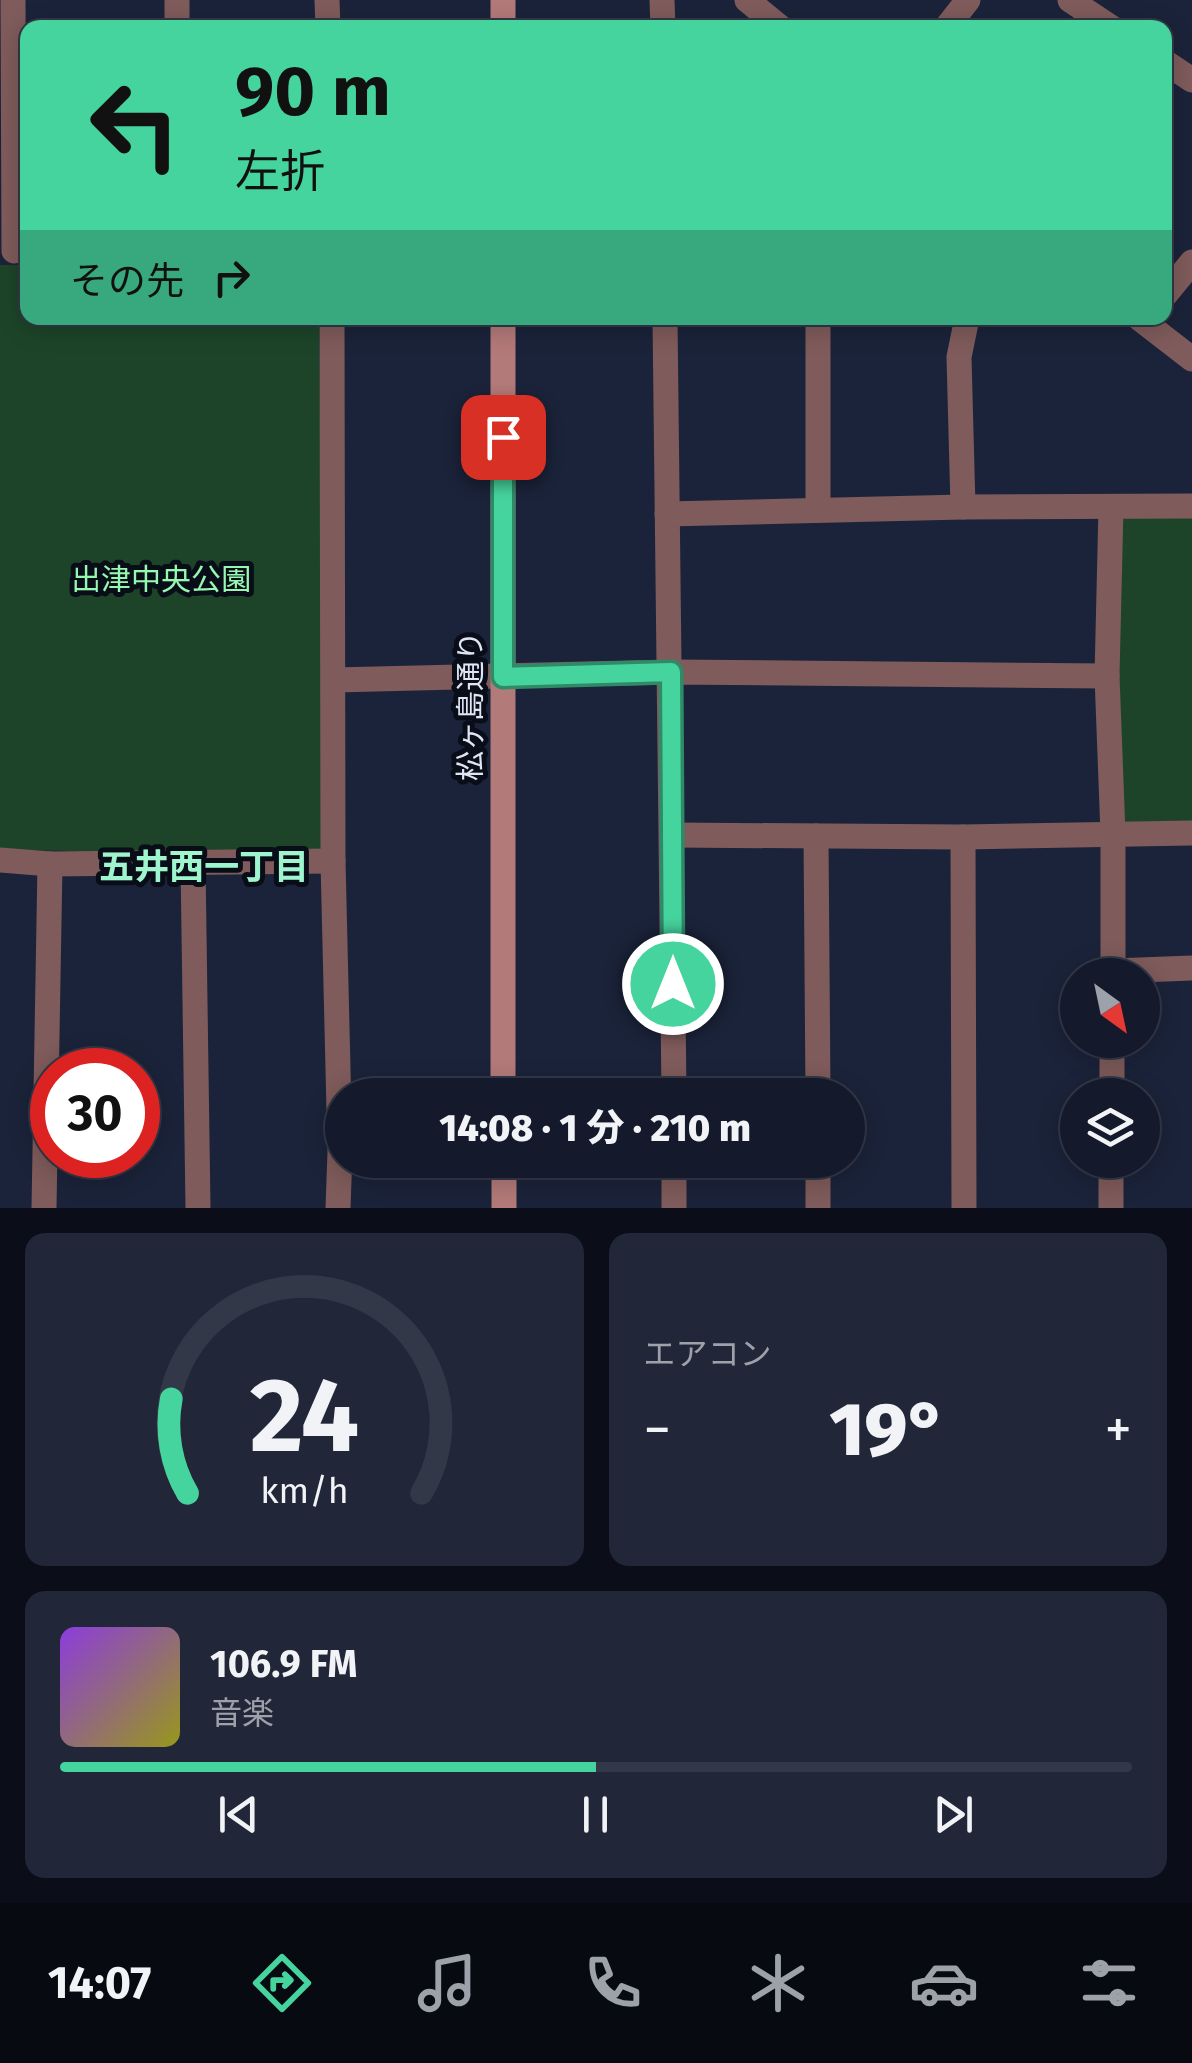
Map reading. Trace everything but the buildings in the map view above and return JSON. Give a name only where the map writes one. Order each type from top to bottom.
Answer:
[{"type":"street","points":[[13,0],[14,251]]},
{"type":"street","points":[[747,0],[772,20]]},
{"type":"street","points":[[952,20],[968,0]]},
{"type":"street","points":[[1070,0],[1100,20]]},
{"type":"street","points":[[1172,286],[1192,262]]},
{"type":"street","points":[[332,325],[334,861],[339,1078]]},
{"type":"street","name":"松ヶ島通り","points":[[503,325],[504,1078]]},
{"type":"street","points":[[666,325],[674,1078]]},
{"type":"street","points":[[818,325],[818,510]]},
{"type":"street","points":[[964,508],[959,357],[966,325]]},
{"type":"street","points":[[1150,325],[1192,359]]},
{"type":"street","points":[[667,514],[1192,506]]},
{"type":"street","points":[[1111,507],[1106,676],[1113,834],[1113,958]]},
{"type":"street","points":[[334,680],[671,672],[1106,676]]},
{"type":"street","points":[[672,835],[1192,833]]},
{"type":"street","points":[[816,836],[818,1078]]},
{"type":"street","points":[[962,836],[964,1208]]},
{"type":"street","points":[[0,860],[50,864],[334,861]]},
{"type":"street","points":[[44,1208],[50,864]]},
{"type":"street","points":[[193,864],[198,1208]]},
{"type":"street","points":[[1160,970],[1192,968]]},
{"type":"street","points":[[338,1208],[340,1178]]},
{"type":"street","points":[[504,1178],[504,1208]]},
{"type":"street","points":[[674,1178],[674,1208]]},
{"type":"street","points":[[818,1178],[818,1208]]},
{"type":"street","points":[[1111,1178],[1111,1208]]},
{"type":"green space","name":"出津中央公園","points":[[0,265],[20,265],[20,325],[319,325],[324,842],[317,854],[0,850]]},
{"type":"green space","points":[[1111,507],[1192,507],[1192,833],[1113,834]]},
{"type":"district","name":"五井西一丁目","points":[[204,867]]},
{"type":"route","points":[[503,437],[503,677],[671,672],[673,984]]}]
